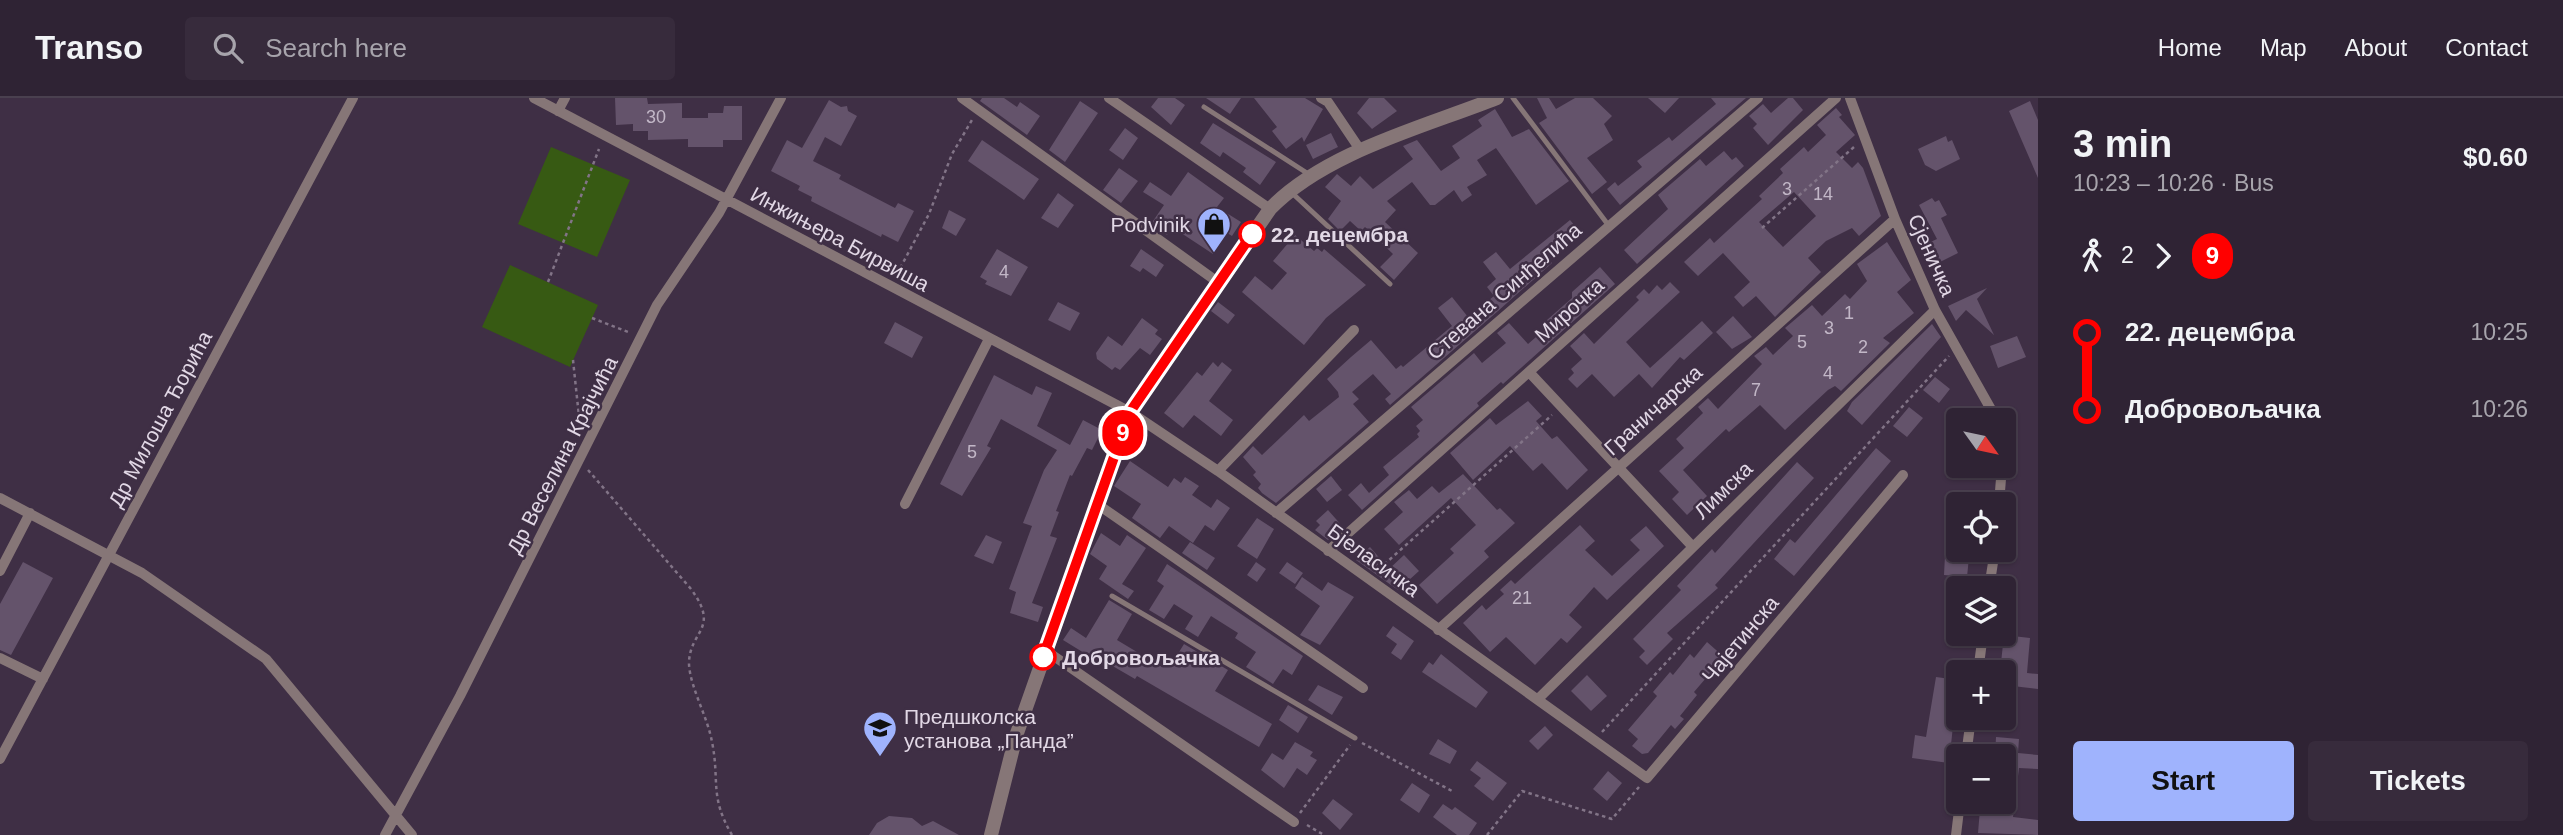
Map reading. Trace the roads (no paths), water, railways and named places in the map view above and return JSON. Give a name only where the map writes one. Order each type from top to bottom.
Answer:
[{"type":"street","name":"Др Милоша Ђорића","points":[[0,759],[353,98]]},
{"type":"street","name":"Инжињера Бирвиша","points":[[534,98],[1130,412]]},
{"type":"street","points":[[558,111],[565,98]]},
{"type":"street","name":"Др Веселина Крајчића","points":[[385,835],[460,696],[669,285],[725,200],[781,98]]},
{"type":"street","points":[[962,98],[1219,283]]},
{"type":"street","points":[[1109,98],[1270,209]]},
{"type":"street","points":[[1321,98],[1328,102],[1361,151]]},
{"type":"street","points":[[991,835],[1016,736],[1130,412],[1270,209],[1288,190],[1361,151],[1497,98]]},
{"type":"street","name":"Стевана Синђелића","points":[[1276,513],[1758,98]]},
{"type":"street","name":"Мирочка","points":[[1328,551],[1836,98]]},
{"type":"street","name":"Сјеничка","points":[[1850,98],[1895,219],[1935,310],[1990,408]]},
{"type":"street","name":"Граничарска","points":[[1438,630],[1895,219]]},
{"type":"street","name":"Лимска","points":[[1539,698],[1935,310]]},
{"type":"street","points":[[1218,471],[1354,330]]},
{"type":"street","points":[[905,504],[989,339]]},
{"type":"street","points":[[1529,372],[1617,469],[1693,547]]},
{"type":"street","name":"Бјеласичка","points":[[1130,412],[1218,471],[1438,630],[1595,739]]},
{"type":"street","name":"Чајетинска","points":[[1595,739],[1647,778],[1903,475]]},
{"type":"street","points":[[0,498],[142,573],[266,659],[412,835]]},
{"type":"street","points":[[1097,504],[1363,688]]},
{"type":"street","points":[[0,571],[30,513]]},
{"type":"street","points":[[1045,650],[1294,821]]},
{"type":"street","points":[[0,658],[43,679]]},
{"type":"street","points":[[1956,835],[1959,814]]},
{"type":"lane","points":[[1513,98],[1609,226]]},
{"type":"lane","points":[[1204,107],[1310,176]]},
{"type":"lane","points":[[1288,190],[1390,284]]},
{"type":"lane","points":[[1112,596],[1355,738]]},
{"type":"place","name":"22. децембра","points":[[1252,234]]},
{"type":"place","name":"Podvinik","points":[[1214,254]]},
{"type":"place","name":"Добровољачка","points":[[1043,657]]},
{"type":"place","name":"Предшколска установа „Панда”","points":[[880,758]]}]
